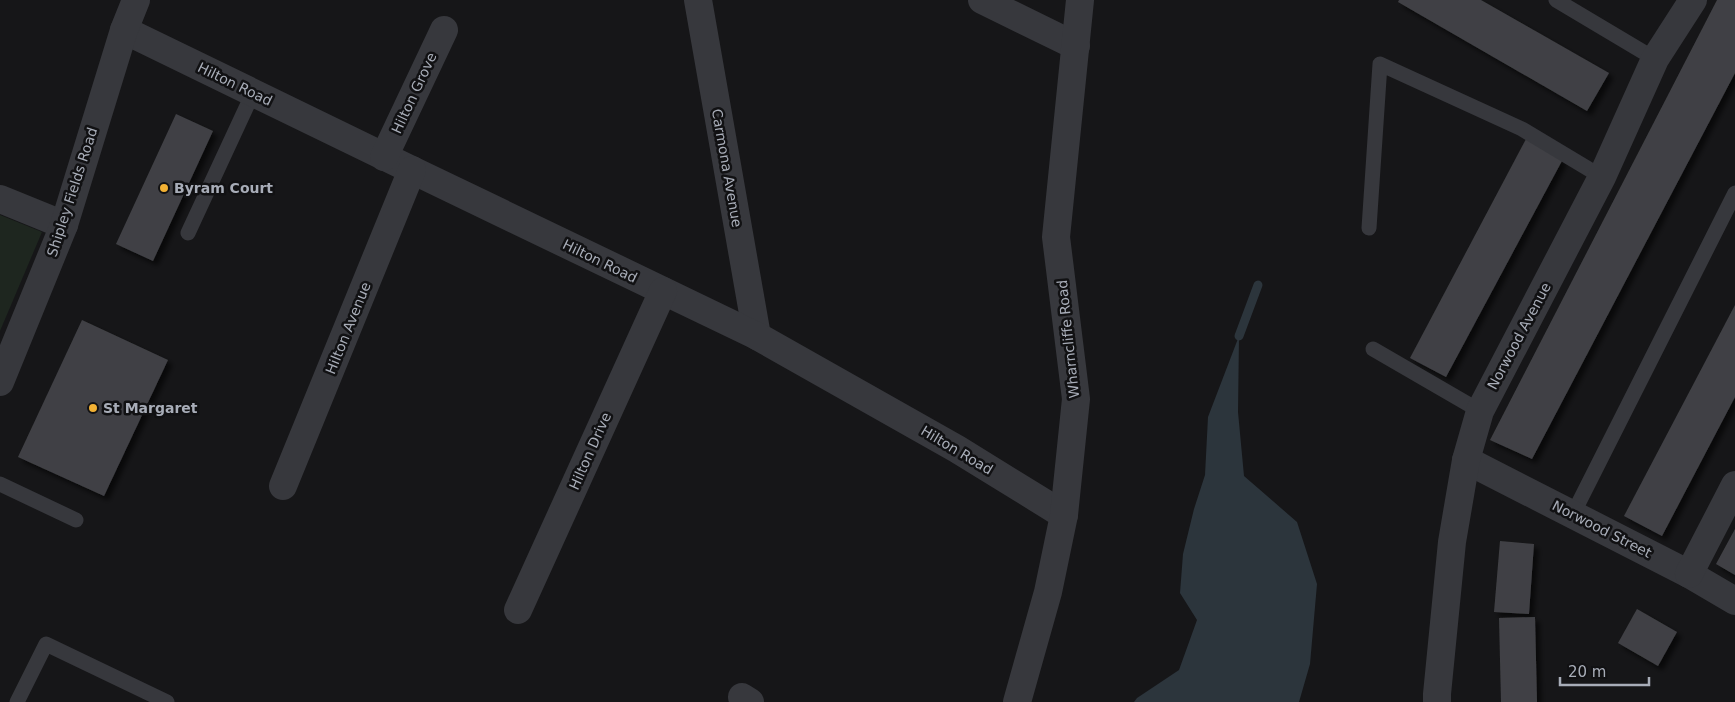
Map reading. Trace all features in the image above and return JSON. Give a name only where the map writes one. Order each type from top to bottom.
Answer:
[{"type":"street","name":"Shipley Fields Road","points":[[0,382],[64,225],[124,30],[136,0]]},
{"type":"street","name":"Carmona Avenue","points":[[698,0],[757,336]]},
{"type":"street","points":[[982,0],[1076,46]]},
{"type":"street","name":"Wharncliffe Road","points":[[1017,702],[1048,592],[1064,515],[1076,399],[1056,237],[1080,0]]},
{"type":"street","name":"Norwood Avenue","points":[[1437,702],[1452,542],[1466,460],[1480,411],[1602,177],[1655,59],[1693,0]]},
{"type":"street","name":"Hilton Road","points":[[124,30],[757,336],[957,449],[1064,515]]},
{"type":"street","name":"Hilton Grove","points":[[384,157],[444,30]]},
{"type":"street","name":"Hilton Avenue","points":[[284,486],[412,170]]},
{"type":"street","points":[[0,199],[64,225]]},
{"type":"street","name":"Hilton Drive","points":[[518,610],[663,291]]},
{"type":"street","name":"Norwood Street","points":[[1466,460],[1689,574],[1735,601]]},
{"type":"street","points":[[1689,574],[1735,485]]},
{"type":"lane","points":[[1556,0],[1655,59]]},
{"type":"lane","points":[[1369,228],[1380,64],[1522,129],[1602,177]]},
{"type":"lane","points":[[188,233],[253,93]]},
{"type":"lane","points":[[1573,514],[1735,194]]},
{"type":"lane","points":[[1373,349],[1480,411]]},
{"type":"lane","points":[[0,484],[76,520]]},
{"type":"lane","points":[[17,702],[46,644],[167,702]]},
{"type":"shaded area","points":[[0,215],[42,232],[0,331]]},
{"type":"shaded area","points":[[1239,336],[1238,412],[1244,476],[1297,522],[1317,584],[1310,664],[1299,702],[1134,702],[1137,698],[1179,670],[1197,620],[1180,593],[1183,554],[1205,475],[1208,417]]},
{"type":"building","points":[[1399,0],[1481,0],[1609,73],[1587,111],[1398,2]]},
{"type":"building","points":[[1717,0],[1735,0],[1735,73],[1532,459],[1490,440]]},
{"type":"building","name":"Byram Court","points":[[176,114],[213,131],[153,261],[116,244]]},
{"type":"building","points":[[1526,139],[1563,159],[1446,377],[1410,358]]},
{"type":"building","points":[[1735,305],[1735,397],[1662,536],[1624,516]]},
{"type":"building","name":"St Margaret","points":[[82,320],[168,360],[104,496],[18,457]]},
{"type":"building","points":[[1735,529],[1735,575],[1716,564]]},
{"type":"building","points":[[1500,541],[1534,544],[1529,614],[1494,612]]},
{"type":"building","points":[[1637,609],[1677,632],[1658,666],[1618,643]]},
{"type":"building","points":[[1535,617],[1537,702],[1501,702],[1499,618]]},
{"type":"waterway","points":[[1239,336],[1258,285]]},
{"type":"place","name":"Byram Court","points":[[164,188]]},
{"type":"place","name":"St Margaret","points":[[93,408]]}]
